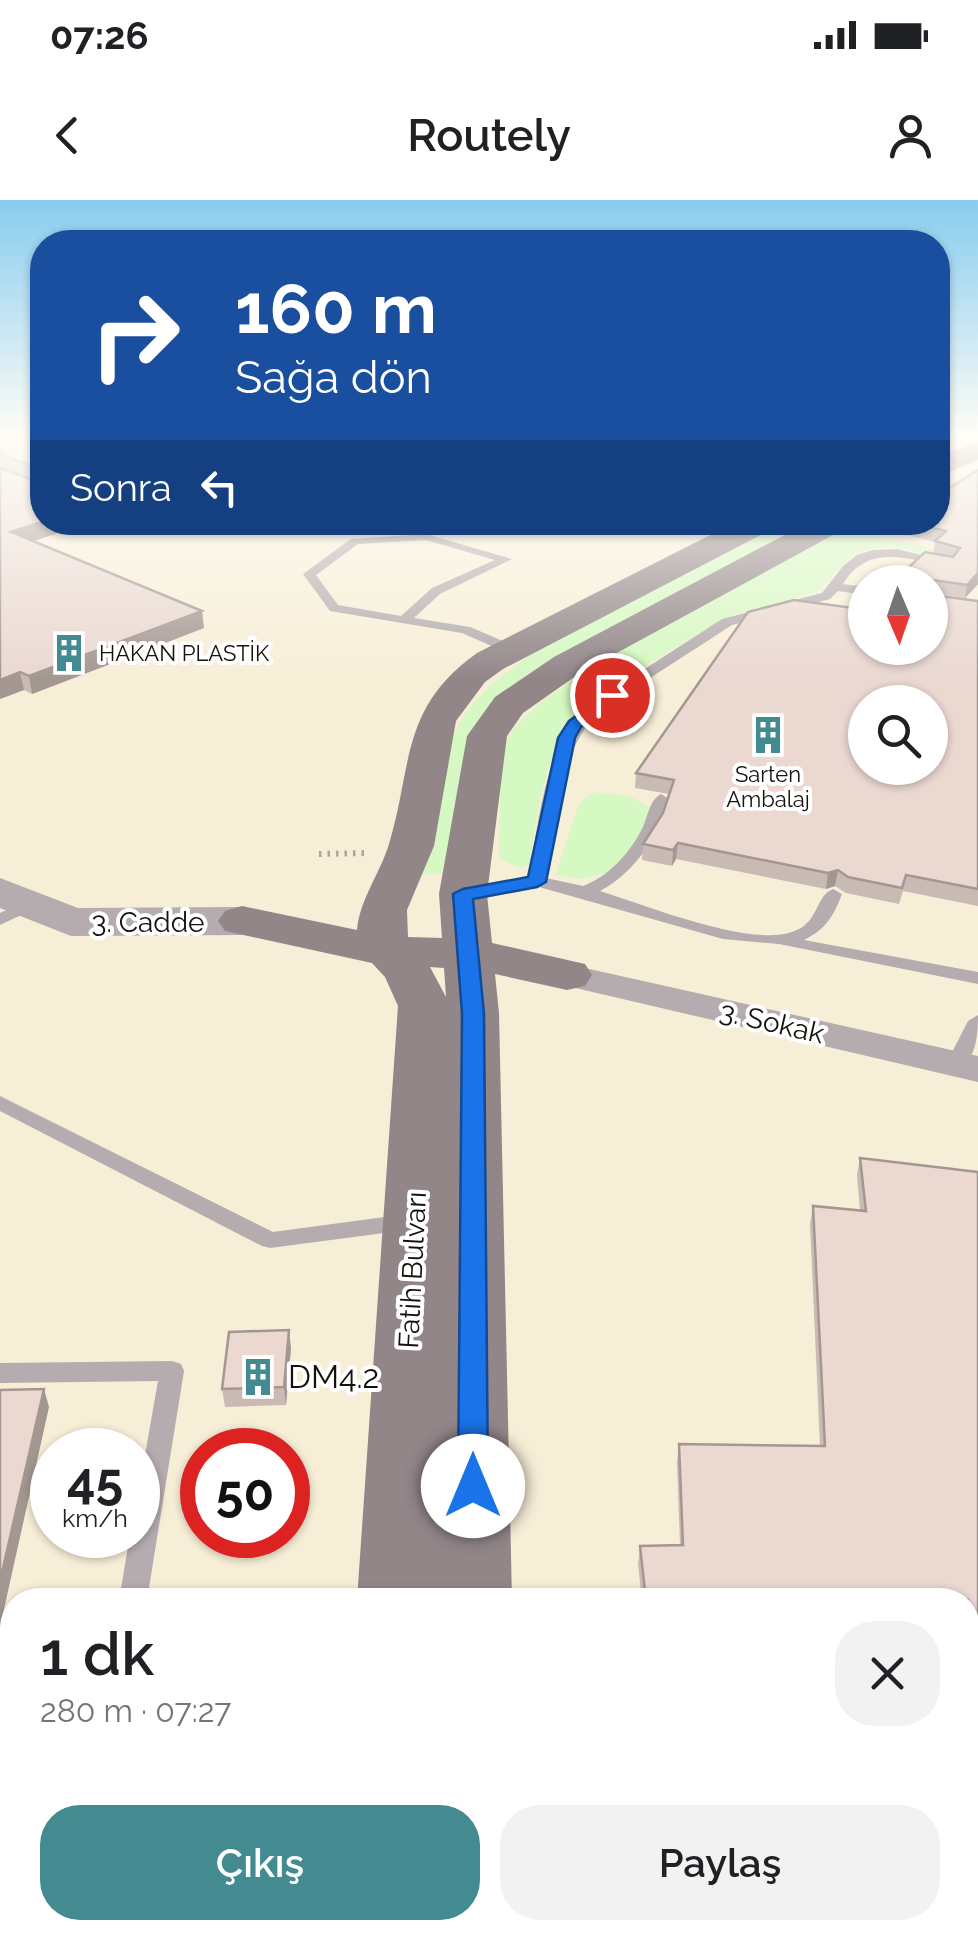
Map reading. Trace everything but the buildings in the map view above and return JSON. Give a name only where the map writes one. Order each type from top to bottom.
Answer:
[{"type":"main road","points":[[394,903],[410,846],[432,731],[442,708],[472,674],[510,650],[735,535]]},
{"type":"main road","points":[[473,1588],[468,954],[482,752],[509,705],[567,665],[809,535]]},
{"type":"main road","points":[[242,922],[310,911],[358,897],[394,903],[513,990],[567,976]]},
{"type":"main road","points":[[242,922],[394,903]]},
{"type":"main road","name":"Fatih Bulvarı","points":[[394,903],[408,972],[424,1006],[397,1588]]},
{"type":"street","name":"3. Cadde","points":[[9,905],[71,922],[242,922]]},
{"type":"street","name":"3. Sokak","points":[[567,976],[967,1066]]},
{"type":"lane","points":[[404,620],[436,592],[506,560],[426,537],[355,541],[309,574],[334,608],[404,620],[465,630],[510,650]]},
{"type":"lane","points":[[468,954],[537,882],[560,759],[574,724],[646,670],[728,622],[826,596],[846,568],[879,552],[948,563]]},
{"type":"lane","points":[[836,587],[848,589]]},
{"type":"lane","points":[[584,892],[612,880],[624,869],[661,799]]},
{"type":"lane","points":[[537,882],[584,892],[641,913],[978,978]]},
{"type":"lane","points":[[784,941],[814,930],[833,894]]},
{"type":"lane","points":[[967,1066],[978,1021]]},
{"type":"lane","points":[[0,1103],[270,1240],[414,1221]]},
{"type":"lane","points":[[0,1373],[172,1371],[135,1588]]},
{"type":"path","points":[[319,854],[336,854]]},
{"type":"shaded area","points":[[0,517],[30,517],[30,535],[950,535],[950,517],[978,517],[978,1588],[0,1588]]},
{"type":"green space","points":[[759,535],[797,535],[497,701],[475,724],[470,738],[456,873],[422,874],[435,838],[451,744],[458,726],[479,697],[556,639]]},
{"type":"green space","points":[[833,535],[876,535],[960,555],[932,555],[887,546],[855,553],[817,592],[733,615],[590,699],[563,734],[546,776],[530,865],[520,868],[499,859],[501,757],[512,729],[541,702],[614,651]]},
{"type":"green space","points":[[591,793],[637,800],[654,818],[613,871],[580,879],[556,875],[579,804]]},
{"type":"place","name":"HAKAN PLASTİK","points":[[69,653]]},
{"type":"place","name":"Sarten Ambalaj","points":[[768,735]]},
{"type":"place","name":"DM4.2","points":[[258,1377]]},
{"type":"route","points":[[473,1486],[473,1014],[463,894],[537,882],[567,738],[574,724],[612,695]]}]
